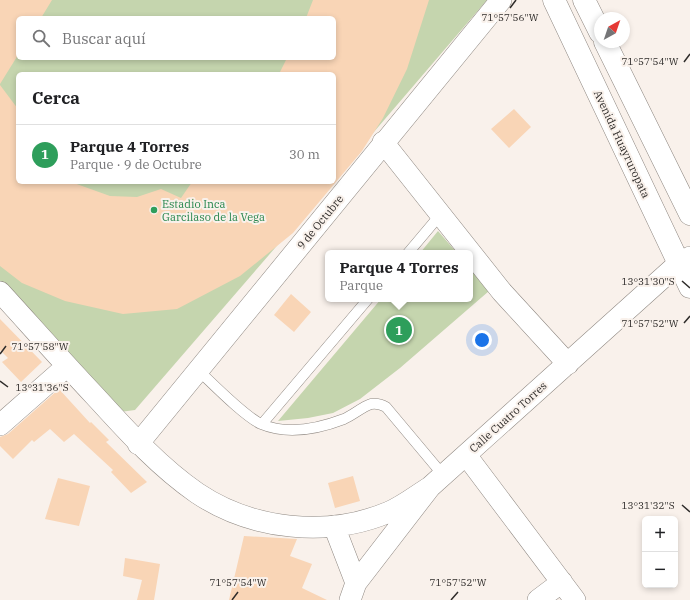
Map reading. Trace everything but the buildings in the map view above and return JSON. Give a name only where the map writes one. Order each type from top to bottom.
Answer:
[{"type":"main road","name":"Avenida Huayruropata","points":[[554,0],[684,260],[690,287]]},
{"type":"main road","points":[[584,0],[594,20]]},
{"type":"main road","points":[[608,48],[690,214]]},
{"type":"street","name":"9 de Octubre","points":[[138,444],[276,276],[383,142],[501,0]]},
{"type":"street","points":[[383,142],[468,250]]},
{"type":"street","points":[[473,256],[502,292],[568,364]]},
{"type":"street","name":"Calle Cuatro Torres","points":[[353,592],[437,481],[684,260]]},
{"type":"street","points":[[0,292],[138,444],[198,494],[227,510],[257,520],[293,526],[334,526],[358,522],[390,512],[437,481]]},
{"type":"street","points":[[0,425],[66,366]]},
{"type":"street","points":[[466,454],[575,600]]},
{"type":"street","points":[[334,526],[353,592]]},
{"type":"street","points":[[538,600],[562,582]]},
{"type":"lane","points":[[411,250],[440,215]]},
{"type":"lane","points":[[262,424],[365,302]]},
{"type":"lane","points":[[198,370],[254,420],[278,429],[301,430],[345,418],[370,404],[379,403],[386,407],[437,481]]},
{"type":"green space","name":"Estadio Inca Garcilaso de la Vega","points":[[0,0],[487,0],[373,133],[336,77],[336,72],[16,72],[16,184],[330,184],[135,410],[120,412],[0,286]]},
{"type":"green space","points":[[438,231],[454,250],[422,250]]},
{"type":"green space","points":[[473,272],[489,291],[400,368],[360,399],[333,413],[308,418],[278,421],[378,302],[473,302]]},
{"type":"place","name":"Estadio Inca Garcilaso de la Vega","points":[[154,210]]},
{"type":"place","name":"Parque 4 Torres","points":[[399,330]]}]
